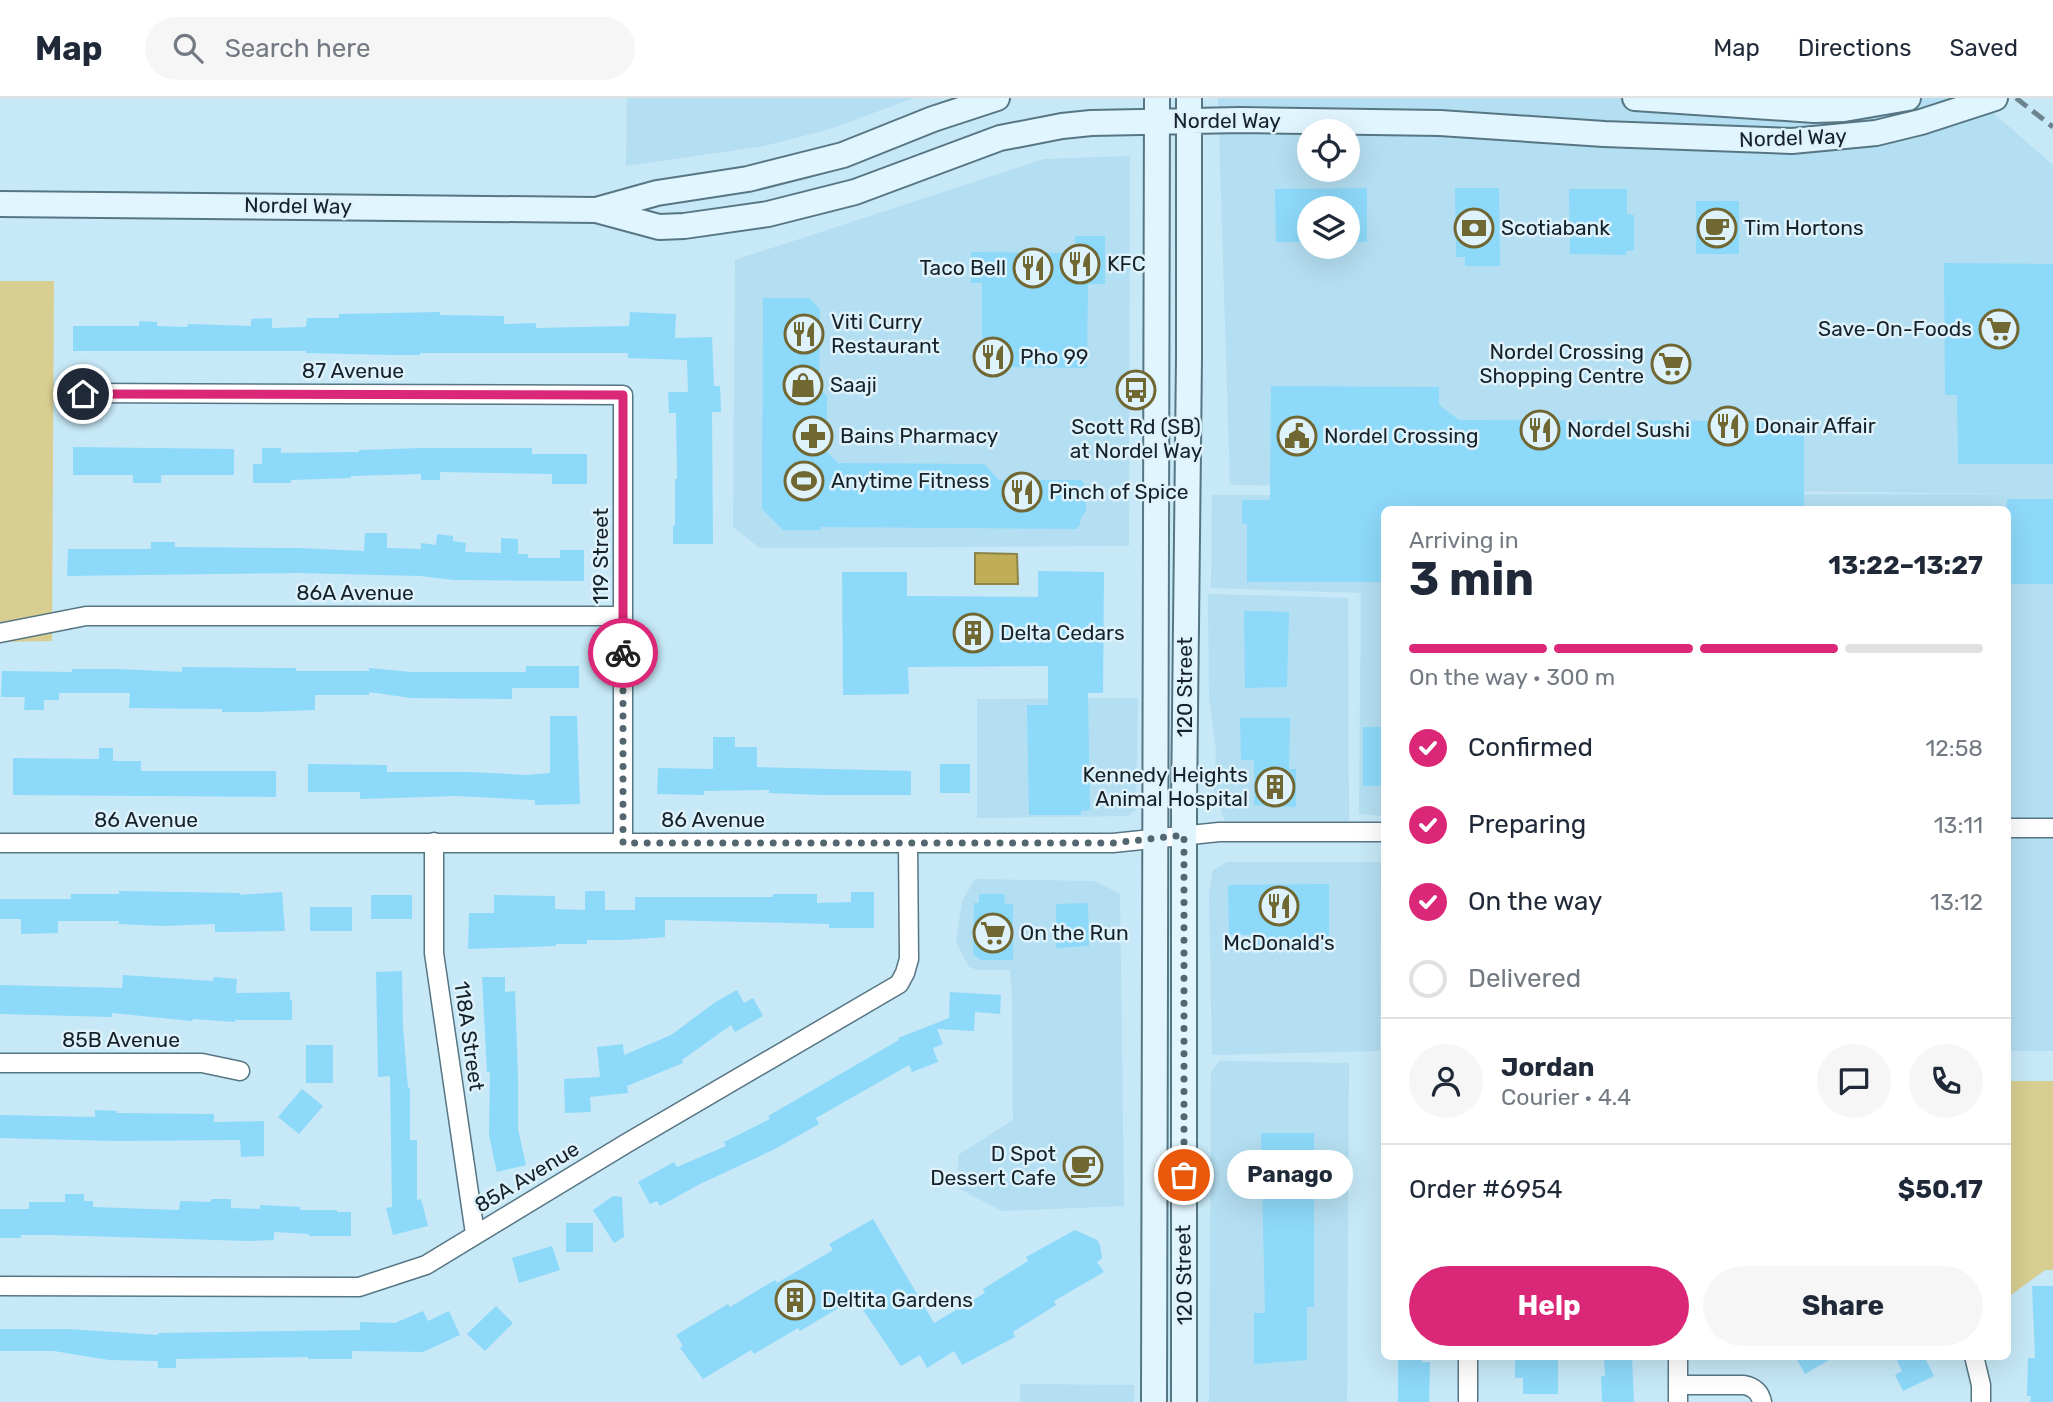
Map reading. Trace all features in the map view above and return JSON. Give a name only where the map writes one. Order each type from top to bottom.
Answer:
[{"type":"main road","name":"Nordel Way","points":[[596,210],[657,193],[748,179],[825,160],[997,98]]},
{"type":"main road","name":"Nordel Way","points":[[1635,98],[1814,110],[1844,109],[1908,98]]},
{"type":"main road","name":"Nordel Way","points":[[0,204],[596,210],[659,227],[684,226],[768,214],[855,192],[1000,138],[1157,109],[1604,134],[1792,141],[1876,133],[1921,122],[1995,98]]},
{"type":"main road","name":"120 Street","points":[[1154,1402],[1157,109]]},
{"type":"main road","name":"120 Street","points":[[1184,1402],[1184,835],[1189,109]]},
{"type":"main road","points":[[1155,446],[1164,452],[1170,467],[1171,515],[1174,525],[1177,531],[1187,538]]},
{"type":"main road","points":[[1155,1354],[1173,1396],[1173,1402]]},
{"type":"street","name":"87 Avenue","points":[[83,394],[623,395]]},
{"type":"street","name":"119 Street","points":[[623,395],[623,843]]},
{"type":"street","name":"86A Avenue","points":[[0,633],[86,616],[623,615]]},
{"type":"street","points":[[2011,828],[2053,828]]},
{"type":"street","name":"86 Avenue","points":[[0,843],[1113,843],[1219,832],[1381,832]]},
{"type":"street","name":"118A Street","points":[[434,842],[434,953],[475,1234]]},
{"type":"street","name":"85A Avenue","points":[[0,1286],[359,1287],[426,1265],[899,984],[909,959],[908,843]]},
{"type":"street","name":"85B Avenue","points":[[0,1063],[202,1063],[240,1071]]},
{"type":"street","points":[[1468,1360],[1468,1402]]},
{"type":"street","points":[[1678,1360],[1678,1394],[1744,1385],[1758,1392],[1762,1402]]},
{"type":"street","points":[[1975,1360],[1981,1385],[1981,1402]]},
{"type":"shaded area","points":[[627,98],[914,98],[830,129],[764,146],[626,166]]},
{"type":"shaded area","points":[[1218,98],[1976,98],[2053,165],[2053,1051],[2011,1051],[2011,506],[1381,506],[1381,816],[1359,814],[1361,593],[1211,588],[1212,495],[2042,494],[1230,485]]},
{"type":"shaded area","points":[[1130,156],[1129,546],[760,548],[733,527],[735,260],[1044,159]]},
{"type":"shaded area","points":[[0,281],[54,281],[52,641],[0,642]]},
{"type":"shaded area","points":[[975,553],[1017,554],[1018,584],[975,584]]},
{"type":"shaded area","points":[[1208,594],[1348,598],[1349,821],[1225,821],[1214,793],[1216,751],[1209,697]]},
{"type":"shaded area","points":[[1138,698],[1136,810],[1128,816],[977,818],[977,699]]},
{"type":"shaded area","points":[[1227,862],[1381,862],[1380,1051],[1212,1055],[1209,894],[1213,870]]},
{"type":"shaded area","points":[[975,879],[1095,881],[1120,894],[1124,1206],[1002,1211],[958,1188],[958,1155],[1013,1120],[1010,970],[978,970],[969,967],[956,942],[962,901]]},
{"type":"shaded area","points":[[1220,1061],[1349,1063],[1347,1402],[1209,1402],[1211,1072]]},
{"type":"shaded area","points":[[2011,1081],[2053,1081],[2053,1270],[2045,1270],[2011,1295]]},
{"type":"shaded area","points":[[1020,1384],[1134,1385],[1134,1402],[1020,1402]]},
{"type":"building","points":[[1367,188],[1367,242],[1360,242],[1360,196],[1297,196],[1297,242],[1276,242],[1275,189]]},
{"type":"building","points":[[1455,188],[1499,188],[1500,266],[1465,266],[1465,257],[1456,257]]},
{"type":"building","points":[[1569,189],[1627,189],[1627,214],[1634,215],[1634,250],[1626,251],[1626,255],[1570,254]]},
{"type":"building","name":"Tim Hortons","points":[[1696,201],[1739,201],[1739,254],[1696,254]]},
{"type":"building","points":[[1075,236],[1105,236],[1105,284],[1088,284],[1087,368],[982,367],[982,283],[971,283],[971,252],[1075,253]]},
{"type":"building","name":"Save-On-Foods","points":[[1944,263],[2053,264],[2053,464],[1958,464],[1957,395],[1945,395]]},
{"type":"building","points":[[763,298],[809,298],[820,309],[819,388],[827,396],[827,452],[838,463],[984,464],[999,480],[1081,480],[1086,486],[1086,512],[1081,517],[1080,525],[1076,529],[821,527],[821,530],[783,530],[762,509]]},
{"type":"building","points":[[440,312],[440,315],[504,316],[504,324],[536,323],[536,328],[629,326],[630,312],[676,314],[675,338],[712,337],[714,386],[720,386],[721,412],[712,412],[713,544],[673,544],[677,479],[676,413],[669,413],[668,392],[688,392],[687,360],[628,358],[628,353],[393,355],[306,351],[73,351],[73,326],[139,326],[139,321],[157,322],[157,326],[251,326],[251,319],[272,318],[272,328],[306,327],[307,318],[339,318],[339,314]]},
{"type":"building","points":[[1271,386],[1439,387],[1439,405],[1459,420],[1804,421],[1804,506],[1381,506],[1381,582],[1247,582],[1247,524],[1242,524],[1242,500],[1270,500]]},
{"type":"building","points":[[73,447],[234,449],[234,475],[161,475],[161,483],[133,483],[133,475],[73,475]]},
{"type":"building","points":[[262,448],[281,448],[281,453],[421,448],[532,448],[532,454],[587,454],[587,484],[552,484],[552,474],[440,472],[440,480],[421,480],[421,474],[253,483],[253,464],[262,464]]},
{"type":"building","points":[[2007,499],[2053,499],[2053,584],[2011,584],[2011,506],[2007,506]]},
{"type":"building","points":[[365,533],[387,533],[387,548],[421,549],[421,543],[436,545],[437,534],[453,536],[453,541],[466,543],[465,552],[501,553],[501,538],[518,539],[518,554],[528,554],[528,558],[560,558],[560,550],[584,550],[584,581],[454,580],[420,576],[298,573],[67,576],[68,549],[151,549],[151,542],[175,542],[175,547],[364,551]]},
{"type":"building","name":"Delta Cedars","points":[[1038,571],[1104,572],[1103,693],[1088,693],[1090,810],[1081,811],[1081,815],[1029,815],[1027,705],[1048,705],[1048,666],[908,667],[909,694],[843,695],[842,572],[907,572],[907,596],[1038,597]]},
{"type":"building","points":[[1244,611],[1289,612],[1287,687],[1245,688]]},
{"type":"building","points":[[526,666],[579,666],[579,688],[512,688],[512,699],[411,698],[369,692],[369,695],[315,695],[315,710],[258,712],[129,708],[130,693],[59,693],[59,700],[44,700],[44,710],[24,710],[25,697],[1,697],[2,671],[72,672],[72,669],[119,669],[182,672],[182,667],[296,668],[296,671],[369,671],[369,668],[411,672],[526,672]]},
{"type":"building","points":[[550,716],[577,716],[580,804],[535,805],[535,800],[456,796],[360,799],[360,792],[308,792],[308,764],[387,765],[387,772],[527,775],[550,773]]},
{"type":"building","points":[[1240,718],[1290,718],[1289,769],[1296,769],[1296,807],[1254,805],[1254,760],[1241,760]]},
{"type":"building","points":[[1363,727],[1381,727],[1381,786],[1363,786]]},
{"type":"building","points":[[713,737],[735,737],[735,747],[757,747],[757,767],[911,771],[911,795],[823,795],[769,793],[769,790],[704,791],[704,795],[657,794],[658,768],[713,769]]},
{"type":"building","points":[[99,748],[113,748],[113,761],[141,761],[141,771],[276,771],[276,797],[13,795],[13,758],[99,759]]},
{"type":"building","points":[[940,764],[970,764],[970,793],[940,793]]},
{"type":"building","name":"McDonald's","points":[[1329,884],[1329,943],[1309,943],[1309,948],[1258,948],[1258,935],[1229,935],[1228,885]]},
{"type":"building","points":[[119,891],[240,895],[282,892],[285,931],[215,932],[215,924],[163,926],[119,924],[119,921],[58,921],[58,933],[21,934],[21,919],[0,919],[0,899],[71,899],[71,894],[119,894]]},
{"type":"building","points":[[585,891],[605,891],[605,910],[635,910],[635,897],[773,897],[773,894],[817,894],[817,903],[851,902],[851,892],[874,892],[874,928],[829,928],[829,924],[665,920],[665,937],[587,940],[587,944],[556,946],[468,949],[469,913],[494,913],[494,895],[555,896],[555,909],[585,910]]},
{"type":"building","name":"On the Run","points":[[979,894],[1004,894],[1005,904],[1013,904],[1013,960],[981,960],[973,954],[974,903],[979,903]]},
{"type":"building","points":[[371,895],[412,895],[412,919],[371,919]]},
{"type":"building","points":[[1088,903],[1089,946],[1056,948],[1056,904]]},
{"type":"building","points":[[310,907],[352,907],[352,931],[310,931]]},
{"type":"building","points":[[402,971],[403,1027],[410,1088],[410,1140],[417,1140],[417,1200],[421,1199],[428,1226],[393,1235],[386,1208],[392,1207],[390,1076],[378,1077],[376,972]]},
{"type":"building","points":[[123,975],[213,981],[214,977],[237,979],[236,993],[290,992],[292,1020],[192,1021],[112,1013],[112,1017],[0,1014],[0,985],[122,988]]},
{"type":"building","points":[[482,977],[505,977],[505,992],[515,991],[518,1129],[526,1165],[497,1172],[489,1136],[490,1072],[487,1072]]},
{"type":"building","points":[[737,990],[744,1003],[753,998],[763,1016],[735,1032],[731,1025],[682,1060],[683,1063],[627,1086],[628,1093],[590,1097],[591,1112],[565,1113],[564,1079],[600,1077],[597,1047],[623,1044],[624,1055],[671,1035],[717,1001]]},
{"type":"building","points":[[950,992],[1001,995],[1000,1014],[975,1012],[974,1031],[937,1029],[943,1044],[933,1048],[938,1062],[912,1072],[909,1065],[816,1118],[819,1124],[775,1149],[660,1206],[657,1201],[650,1204],[638,1182],[674,1162],[677,1167],[726,1146],[724,1142],[770,1119],[768,1116],[899,1040],[898,1038],[949,1018]]},
{"type":"building","points":[[306,1045],[333,1045],[333,1083],[306,1083]]},
{"type":"building","points":[[302,1089],[323,1106],[299,1134],[278,1117]]},
{"type":"building","points":[[95,1110],[117,1113],[214,1114],[214,1122],[264,1121],[264,1156],[241,1157],[240,1140],[0,1138],[0,1115],[95,1117]]},
{"type":"building","points":[[1261,1133],[1314,1133],[1314,1307],[1307,1307],[1307,1360],[1254,1364],[1254,1313],[1265,1313]]},
{"type":"building","points":[[65,1194],[84,1194],[84,1201],[93,1201],[93,1207],[179,1210],[180,1201],[211,1202],[211,1199],[231,1199],[231,1208],[260,1209],[260,1205],[351,1212],[351,1236],[309,1236],[274,1232],[274,1240],[249,1241],[52,1235],[0,1238],[0,1209],[29,1209],[29,1202],[65,1202]]},
{"type":"building","points":[[613,1196],[622,1197],[624,1237],[614,1243],[593,1210]]},
{"type":"building","name":"Deltita Gardens","points":[[873,1219],[934,1323],[985,1293],[983,1289],[1028,1261],[1026,1257],[1075,1230],[1097,1240],[1102,1258],[1097,1262],[1104,1272],[1054,1301],[1056,1305],[1013,1332],[1015,1337],[962,1365],[954,1351],[927,1368],[920,1355],[901,1366],[855,1298],[800,1331],[798,1328],[754,1354],[751,1350],[703,1379],[680,1348],[683,1346],[676,1335],[728,1304],[730,1307],[775,1280],[777,1283],[833,1250],[829,1244]]},
{"type":"building","points":[[566,1223],[593,1223],[593,1252],[566,1252]]},
{"type":"building","points":[[552,1246],[560,1270],[519,1283],[512,1258]]},
{"type":"building","points":[[2032,1286],[2053,1286],[2053,1402],[2030,1402],[2031,1396],[2027,1396],[2028,1358],[2035,1358]]},
{"type":"building","points":[[496,1306],[513,1323],[485,1351],[467,1334]]},
{"type":"building","points":[[423,1311],[428,1321],[449,1311],[460,1335],[423,1352],[352,1351],[352,1359],[176,1359],[176,1368],[158,1368],[158,1361],[109,1360],[54,1351],[0,1351],[0,1329],[69,1329],[158,1335],[360,1330],[360,1322],[395,1323]]},
{"type":"building","points":[[1398,1360],[1430,1362],[1429,1402],[1398,1402]]},
{"type":"building","points":[[1515,1360],[1558,1360],[1558,1394],[1523,1394],[1523,1378],[1515,1378]]},
{"type":"building","points":[[1604,1360],[1632,1360],[1634,1402],[1602,1402],[1601,1376],[1605,1376]]},
{"type":"building","points":[[1797,1360],[1829,1360],[1805,1374]]},
{"type":"building","points":[[1897,1360],[1926,1360],[1934,1376],[1903,1391],[1895,1375],[1902,1371]]},
{"type":"railway","points":[[2016,98],[2053,127]]},
{"type":"way so far","points":[[623,653],[623,843],[1113,843],[1184,835],[1184,1175]]},
{"type":"place","name":"Scotiabank","points":[[1474,228]]},
{"type":"place","name":"Tim Hortons","points":[[1717,228]]},
{"type":"place","name":"KFC","points":[[1080,264]]},
{"type":"place","name":"Taco Bell","points":[[1033,268]]},
{"type":"place","name":"Save-On-Foods","points":[[1999,329]]},
{"type":"place","name":"Viti Curry Restaurant","points":[[804,334]]},
{"type":"place","name":"Pho 99","points":[[993,357]]},
{"type":"place","name":"Nordel Crossing Shopping Centre","points":[[1671,364]]},
{"type":"place","name":"Saaji","points":[[803,385]]},
{"type":"place","name":"Scott Rd (SB) at Nordel Way","points":[[1136,390]]},
{"type":"place","name":"Donair Affair","points":[[1728,426]]},
{"type":"place","name":"Nordel Sushi","points":[[1540,430]]},
{"type":"place","name":"Bains Pharmacy","points":[[813,436]]},
{"type":"place","name":"Nordel Crossing","points":[[1297,436]]},
{"type":"place","name":"Anytime Fitness","points":[[804,481]]},
{"type":"place","name":"Pinch of Spice","points":[[1022,492]]},
{"type":"place","name":"Delta Cedars","points":[[973,633]]},
{"type":"place","name":"Kennedy Heights Animal Hospital","points":[[1275,787]]},
{"type":"place","name":"McDonald's","points":[[1279,906]]},
{"type":"place","name":"On the Run","points":[[993,933]]},
{"type":"place","name":"D Spot Dessert Cafe","points":[[1083,1166]]},
{"type":"place","name":"Panago","points":[[1184,1175]]},
{"type":"place","name":"Deltita Gardens","points":[[795,1300]]},
{"type":"route","points":[[83,394],[623,395],[623,653]]}]
